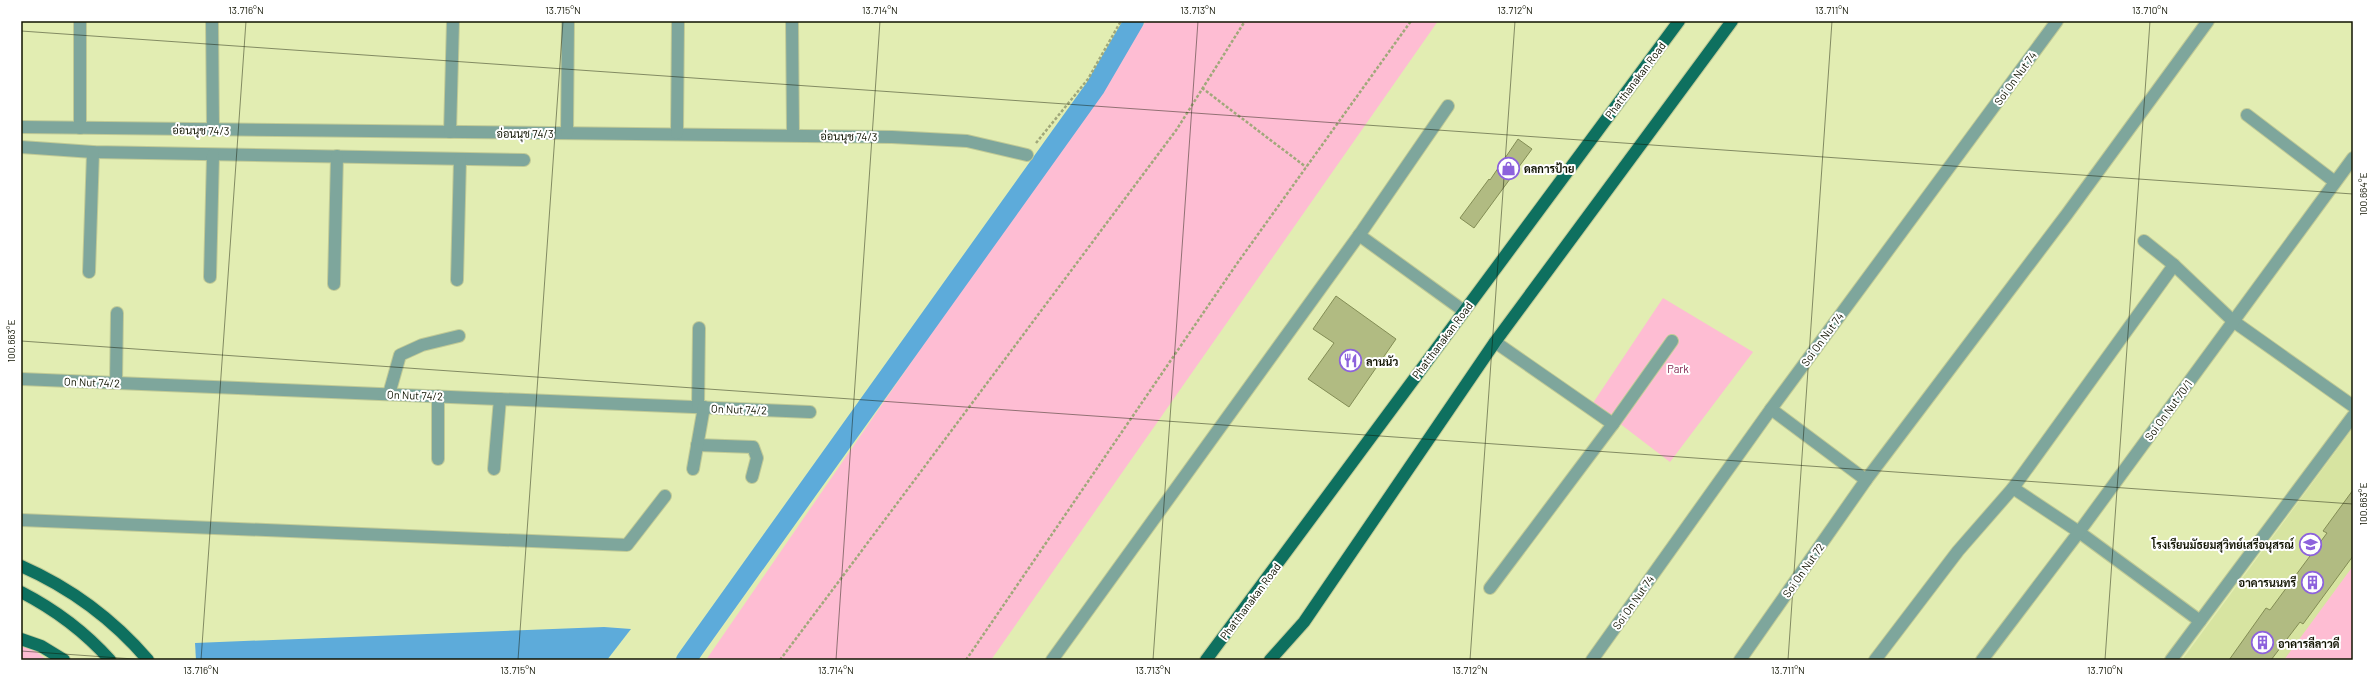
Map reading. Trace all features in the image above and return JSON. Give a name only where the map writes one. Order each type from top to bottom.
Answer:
[{"type":"main road","name":"Phatthanakan Road","points":[[1206,660],[1680,21]]},
{"type":"main road","points":[[1281,660],[1304,622],[1495,342],[1732,21]]},
{"type":"main road","points":[[21,566],[96,608],[130,639],[148,660]]},
{"type":"main road","points":[[21,592],[44,604],[85,635],[106,656]]},
{"type":"main road","points":[[1270,660],[1304,622]]},
{"type":"main road","points":[[21,639],[42,646],[64,660]]},
{"type":"street","points":[[80,21],[80,128]]},
{"type":"street","points":[[212,21],[213,130]]},
{"type":"street","points":[[450,132],[453,21]]},
{"type":"street","points":[[567,133],[568,21]]},
{"type":"street","points":[[677,133],[678,21]]},
{"type":"street","points":[[792,21],[793,135]]},
{"type":"street","name":"Soi On Nut 74","points":[[1592,660],[1771,409],[2057,21]]},
{"type":"street","name":"Soi On Nut 72","points":[[1740,660],[1866,480],[2067,214],[2208,21]]},
{"type":"street","points":[[1052,660],[1359,235],[1448,106]]},
{"type":"street","points":[[2247,115],[2334,182]]},
{"type":"street","name":"อ่อนนุช 74/3","points":[[21,127],[793,135],[967,141],[1026,155]]},
{"type":"street","points":[[21,147],[92,152],[524,160]]},
{"type":"street","points":[[89,272],[92,152]]},
{"type":"street","points":[[210,277],[213,155]]},
{"type":"street","points":[[334,284],[337,156]]},
{"type":"street","name":"Soi On Nut 70/1","points":[[1982,660],[2079,532],[2353,158]]},
{"type":"street","points":[[457,280],[460,159]]},
{"type":"street","points":[[1359,235],[1464,311]]},
{"type":"street","points":[[2144,241],[2174,265],[2233,321],[2353,406]]},
{"type":"street","points":[[1875,660],[1958,551],[2013,488],[2174,265]]},
{"type":"street","points":[[116,313],[116,383]]},
{"type":"street","points":[[693,470],[698,445],[701,407],[699,328]]},
{"type":"street","points":[[389,394],[400,355],[422,345],[460,336]]},
{"type":"street","points":[[1490,588],[1613,424],[1672,341]]},
{"type":"street","points":[[1495,342],[1613,424]]},
{"type":"street","name":"On Nut 74/2","points":[[21,379],[810,412]]},
{"type":"street","points":[[438,396],[438,459]]},
{"type":"street","points":[[494,469],[500,399]]},
{"type":"street","points":[[1771,409],[1866,480]]},
{"type":"street","points":[[2171,660],[2353,416]]},
{"type":"street","points":[[698,445],[754,447],[758,458],[752,477]]},
{"type":"street","points":[[2013,488],[2079,532],[2200,621]]},
{"type":"street","points":[[21,520],[627,545],[665,496]]},
{"type":"path","points":[[1026,155],[1088,79],[1121,21]]},
{"type":"path","points":[[780,660],[1177,129],[1245,21]]},
{"type":"path","points":[[966,660],[1236,265],[1411,21]]},
{"type":"path","points":[[1202,88],[1306,167]]},
{"type":"shaded area","name":"โรงเรียนมัธยมสุวิทย์เสรีอนุสรณ์","points":[[2353,428],[2353,660],[2182,660]]},
{"type":"green space","points":[[1146,21],[1438,21],[991,660],[706,660]]},
{"type":"green space","name":"Park","points":[[1663,298],[1753,352],[1670,462],[1593,403]]},
{"type":"green space","points":[[2353,566],[2353,660],[2284,660]]},
{"type":"green space","points":[[21,640],[47,660],[21,660]]},
{"type":"water","points":[[604,627],[631,629],[607,660],[196,660],[195,643]]},
{"type":"building","points":[[1518,139],[1532,149],[1474,228],[1460,218],[1489,179],[1490,180]]},
{"type":"building","name":"ลานนัว","points":[[1336,296],[1396,339],[1349,407],[1308,379],[1334,343],[1313,329]]},
{"type":"building","points":[[2353,490],[2353,556],[2303,624],[2300,622],[2271,660],[2229,660],[2266,608],[2270,610],[2327,533],[2323,531]]},
{"type":"waterway","points":[[686,660],[1095,88],[1134,21]]},
{"type":"place","name":"ดลการป้าย","points":[[1509,168]]},
{"type":"place","name":"ลานนัว","points":[[1351,361]]},
{"type":"place","name":"โรงเรียนมัธยมสุวิทย์เสรีอนุสรณ์","points":[[2310,544]]},
{"type":"place","name":"อาคารนนทรี","points":[[2312,582]]},
{"type":"place","name":"อาคารลีลาวดี","points":[[2262,643]]}]
